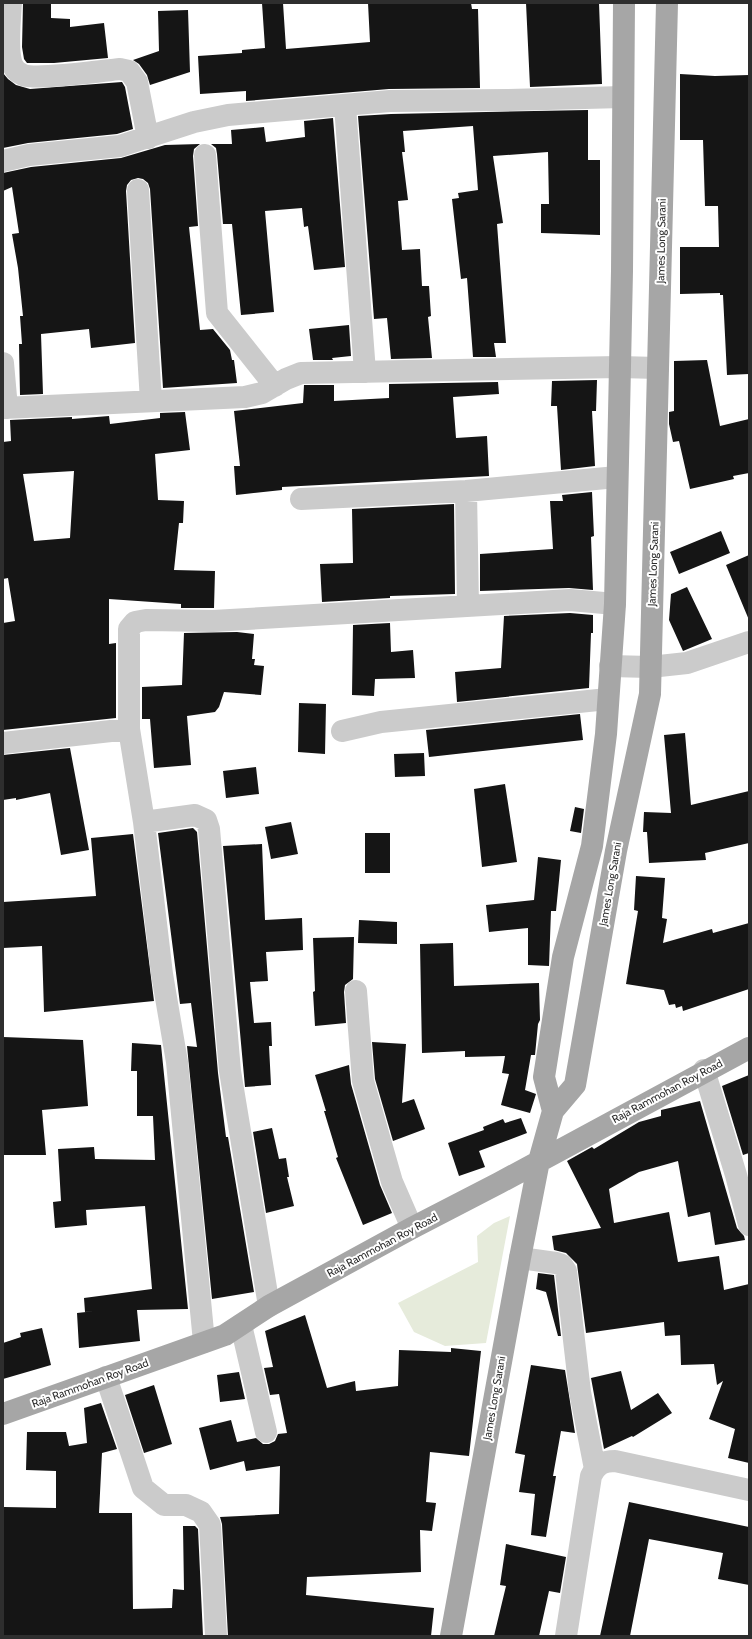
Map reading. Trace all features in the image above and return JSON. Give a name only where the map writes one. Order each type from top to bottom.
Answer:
[{"type":"main road","points":[[553,1111],[544,1078],[563,957],[592,846],[606,734],[615,604],[624,3]]},
{"type":"main road","name":"James Long Sarani","points":[[451,1636],[539,1161],[553,1111],[575,1085],[616,851],[650,694],[667,3]]},
{"type":"main road","name":"Raja Rammohan Roy Road","points":[[3,1414],[225,1334],[269,1306],[539,1161],[704,1070],[749,1048]]},
{"type":"street","points":[[11,3],[9,23],[11,63],[15,69],[22,75],[40,76],[120,69],[129,71],[137,82],[148,138]]},
{"type":"street","points":[[3,161],[29,155],[120,146],[194,122],[228,115],[390,101],[623,97]]},
{"type":"street","points":[[345,106],[365,372]]},
{"type":"street","points":[[205,155],[217,313],[275,386]]},
{"type":"street","points":[[138,190],[151,401]]},
{"type":"street","points":[[3,363],[5,408],[245,397],[262,394],[286,379],[301,373],[619,367],[658,368]]},
{"type":"street","points":[[301,499],[466,492],[617,477]]},
{"type":"street","points":[[466,492],[468,606]]},
{"type":"street","points":[[204,1342],[177,1062],[162,974],[144,822],[129,729],[129,629],[135,622],[146,620],[213,621],[570,600],[615,604]]},
{"type":"street","points":[[610,666],[650,667],[687,663],[749,642]]},
{"type":"street","points":[[342,731],[381,722],[608,699]]},
{"type":"street","points":[[3,743],[129,729]]},
{"type":"street","points":[[144,822],[195,815],[206,820],[209,830],[230,1071],[269,1306]]},
{"type":"street","points":[[356,991],[364,1081],[389,1174],[412,1228]]},
{"type":"street","points":[[704,1070],[736,1175],[749,1225]]},
{"type":"street","points":[[520,1258],[562,1265],[566,1270],[581,1399],[595,1468]]},
{"type":"street","points":[[241,1325],[266,1432]]},
{"type":"street","points":[[106,1377],[143,1488],[164,1505],[186,1505],[201,1512],[210,1525],[216,1636]]},
{"type":"street","points":[[566,1636],[591,1476],[595,1468],[604,1461],[615,1461],[749,1490]]},
{"type":"green space","points":[[510,1216],[486,1343],[445,1346],[414,1332],[398,1303],[478,1262],[477,1236],[494,1223]]},
{"type":"building","points":[[23,3],[51,3],[51,18],[70,19],[70,27],[104,23],[108,58],[54,63],[27,63],[24,59],[22,47]]},
{"type":"building","points":[[262,3],[283,3],[286,49],[370,42],[368,3],[471,3],[472,9],[478,9],[480,88],[389,89],[246,101],[246,91],[200,94],[198,56],[242,53],[242,50],[265,48]]},
{"type":"building","points":[[526,3],[599,3],[602,84],[530,87]]},
{"type":"building","points":[[188,10],[190,72],[150,85],[147,75],[139,64],[133,60],[159,51],[158,11]]},
{"type":"building","points":[[3,73],[16,85],[30,89],[122,82],[125,87],[133,129],[117,134],[28,143],[3,148]]},
{"type":"building","points":[[680,74],[715,76],[749,75],[749,374],[727,375],[723,295],[720,295],[720,293],[680,294],[680,247],[719,247],[718,206],[705,206],[703,140],[680,140]]},
{"type":"building","points":[[588,110],[588,160],[600,160],[600,235],[541,233],[541,204],[549,204],[548,152],[493,156],[503,223],[497,224],[506,343],[494,343],[496,357],[473,357],[467,278],[461,279],[452,199],[459,198],[458,193],[478,190],[473,126],[403,131],[405,152],[402,152],[408,200],[398,201],[402,250],[420,249],[422,286],[429,286],[431,316],[428,317],[432,358],[391,359],[387,318],[374,319],[358,116]]},
{"type":"building","points":[[333,118],[345,267],[314,270],[308,226],[304,227],[302,208],[265,211],[274,312],[241,315],[232,224],[223,224],[217,154],[216,148],[211,144],[232,144],[231,130],[264,127],[266,142],[305,137],[304,121]]},
{"type":"building","points":[[200,144],[194,149],[193,156],[198,226],[189,227],[200,330],[213,329],[230,350],[232,360],[234,360],[237,383],[163,388],[150,189],[148,183],[143,179],[138,178],[131,180],[127,185],[126,191],[135,343],[91,348],[89,329],[41,334],[43,394],[20,395],[19,344],[22,344],[20,316],[23,316],[18,268],[12,234],[19,233],[12,187],[3,191],[3,173],[31,167],[121,158],[165,145]]},
{"type":"building","points":[[349,325],[351,356],[332,358],[333,360],[313,360],[309,329]]},
{"type":"building","points":[[707,360],[720,426],[749,419],[749,473],[733,476],[734,479],[690,489],[679,441],[673,442],[669,424],[669,412],[674,411],[674,361]]},
{"type":"building","points":[[597,380],[596,411],[592,411],[595,466],[561,470],[557,406],[551,406],[552,381]]},
{"type":"building","points":[[498,382],[499,394],[453,397],[456,438],[487,436],[489,476],[282,487],[282,490],[236,495],[234,466],[240,466],[234,411],[303,403],[304,385],[334,385],[334,401],[389,398],[389,384]]},
{"type":"building","points":[[185,412],[190,450],[155,454],[158,500],[184,501],[183,523],[179,523],[174,570],[215,571],[214,608],[181,608],[181,604],[109,599],[109,644],[116,643],[116,718],[3,730],[3,623],[15,621],[8,578],[3,579],[3,442],[11,441],[10,420],[72,417],[72,419],[109,416],[110,424],[160,418],[160,413]],"holes":[[[74,471],[70,538],[34,541],[23,474]]]},
{"type":"building","points":[[592,492],[594,536],[591,537],[593,590],[569,588],[480,591],[480,554],[553,549],[550,501],[563,501],[562,495]]},
{"type":"building","points":[[454,504],[455,594],[390,596],[390,598],[322,602],[320,564],[353,563],[352,509]]},
{"type":"building","points":[[721,531],[730,553],[679,574],[670,552]]},
{"type":"building","points":[[749,555],[749,620],[726,565]]},
{"type":"building","points":[[687,587],[712,639],[683,651],[669,620],[671,594]]},
{"type":"building","points":[[570,613],[593,615],[589,688],[457,702],[455,672],[501,668],[504,616]]},
{"type":"building","points":[[390,623],[391,652],[413,650],[415,678],[375,679],[374,696],[352,695],[353,625]]},
{"type":"building","points":[[237,632],[254,634],[252,659],[255,659],[254,665],[264,666],[261,695],[224,692],[219,707],[215,712],[187,716],[191,765],[154,768],[150,719],[142,719],[142,687],[182,685],[184,633]]},
{"type":"building","points":[[299,703],[326,704],[325,754],[298,752]]},
{"type":"building","points":[[580,714],[583,740],[429,757],[426,730]]},
{"type":"building","points":[[685,733],[691,805],[749,791],[749,843],[705,853],[706,860],[649,863],[647,832],[643,832],[644,812],[671,813],[664,735]]},
{"type":"building","points":[[70,748],[89,850],[61,855],[50,793],[16,800],[16,798],[3,800],[3,755]]},
{"type":"building","points":[[424,753],[425,776],[395,777],[394,754]]},
{"type":"building","points":[[256,767],[259,794],[226,798],[223,771]]},
{"type":"building","points":[[505,784],[517,862],[482,867],[474,789]]},
{"type":"building","points":[[575,807],[584,809],[581,833],[570,831]]},
{"type":"building","points":[[291,822],[298,854],[271,859],[265,827]]},
{"type":"building","points":[[193,828],[197,832],[218,1073],[226,1137],[228,1137],[254,1292],[212,1299],[187,1046],[197,1047],[191,1003],[180,1004],[158,833]]},
{"type":"building","points":[[365,833],[390,833],[390,873],[365,873]]},
{"type":"building","points":[[133,834],[154,1001],[44,1012],[42,946],[3,948],[3,902],[96,896],[91,838]]},
{"type":"building","points":[[262,844],[265,920],[302,918],[303,950],[266,952],[268,981],[250,982],[254,1023],[271,1022],[272,1046],[269,1046],[271,1085],[245,1087],[223,846]]},
{"type":"building","points":[[538,857],[561,860],[556,911],[551,911],[549,966],[528,965],[528,928],[489,932],[486,905],[534,900]]},
{"type":"building","points":[[636,876],[665,878],[662,918],[667,919],[663,943],[712,929],[713,933],[749,923],[749,989],[683,1011],[682,1006],[676,1008],[675,1004],[669,1005],[664,990],[626,984],[638,911],[634,910]]},
{"type":"building","points":[[359,920],[397,922],[397,944],[358,943]]},
{"type":"building","points":[[354,937],[353,979],[345,985],[344,992],[346,1023],[315,1026],[313,992],[315,991],[313,938]]},
{"type":"building","points":[[453,943],[454,986],[539,983],[540,1020],[538,1024],[535,1055],[531,1055],[525,1090],[536,1094],[530,1113],[501,1105],[509,1074],[502,1073],[505,1056],[465,1057],[465,1051],[422,1053],[420,944]]},
{"type":"building","points":[[3,1037],[83,1040],[88,1106],[42,1110],[46,1155],[3,1155]]},
{"type":"building","points":[[372,1042],[406,1044],[402,1103],[414,1099],[425,1129],[393,1141],[375,1079]]},
{"type":"building","points":[[132,1043],[161,1045],[188,1309],[137,1310],[140,1341],[79,1348],[77,1313],[95,1311],[85,1312],[84,1298],[152,1289],[145,1206],[86,1210],[87,1225],[55,1228],[53,1202],[61,1201],[58,1149],[94,1147],[95,1159],[155,1160],[153,1116],[137,1116],[137,1071],[131,1071]]},
{"type":"building","points":[[349,1065],[351,1084],[380,1185],[392,1213],[363,1225],[336,1158],[338,1157],[315,1075]]},
{"type":"building","points":[[749,1075],[749,1153],[743,1155],[722,1086]]},
{"type":"building","points":[[700,1101],[737,1228],[744,1236],[745,1240],[715,1245],[710,1212],[688,1217],[678,1161],[639,1172],[609,1189],[614,1223],[669,1212],[678,1262],[719,1256],[724,1290],[749,1284],[749,1463],[728,1458],[735,1429],[709,1419],[723,1381],[717,1385],[714,1364],[681,1365],[680,1335],[665,1336],[664,1322],[586,1333],[577,1264],[566,1253],[554,1250],[552,1236],[601,1228],[567,1161],[592,1147],[594,1149],[639,1122],[661,1116],[661,1110]]},
{"type":"building","points":[[521,1118],[527,1133],[479,1151],[485,1167],[459,1176],[448,1143],[484,1130],[483,1127],[503,1119],[505,1123]]},
{"type":"building","points":[[272,1128],[279,1159],[286,1158],[289,1177],[287,1177],[294,1206],[266,1213],[253,1132]]},
{"type":"building","points":[[538,1273],[554,1275],[561,1336],[558,1336],[546,1292],[536,1289]]},
{"type":"building","points":[[305,1315],[327,1388],[355,1381],[356,1391],[398,1386],[399,1350],[451,1352],[451,1348],[481,1351],[469,1456],[430,1452],[426,1502],[436,1503],[432,1531],[420,1530],[421,1572],[307,1577],[306,1595],[434,1608],[431,1636],[228,1636],[222,1524],[220,1517],[279,1514],[280,1466],[246,1471],[244,1461],[210,1470],[199,1428],[231,1420],[237,1442],[256,1438],[263,1444],[269,1444],[275,1441],[278,1434],[287,1433],[279,1394],[270,1395],[264,1368],[273,1367],[265,1331]]},
{"type":"building","points":[[42,1328],[51,1365],[3,1379],[3,1343],[21,1337],[20,1333]]},
{"type":"building","points":[[531,1365],[565,1370],[575,1433],[561,1431],[553,1476],[556,1476],[546,1537],[531,1535],[535,1494],[519,1492],[525,1455],[515,1453]]},
{"type":"building","points":[[621,1371],[631,1410],[658,1393],[672,1413],[633,1437],[632,1436],[604,1449],[591,1378]]},
{"type":"building","points":[[239,1372],[245,1399],[220,1402],[217,1375]]},
{"type":"building","points":[[154,1385],[172,1444],[144,1453],[125,1395]]},
{"type":"building","points":[[101,1403],[117,1449],[102,1453],[99,1513],[132,1513],[133,1609],[172,1608],[173,1589],[184,1590],[183,1526],[195,1526],[198,1529],[203,1636],[3,1636],[4,1507],[56,1508],[56,1471],[26,1470],[27,1432],[66,1432],[69,1446],[87,1443],[84,1408]]},
{"type":"building","points":[[629,1502],[749,1527],[749,1585],[718,1579],[723,1553],[649,1539],[630,1636],[600,1636]]},
{"type":"building","points":[[506,1544],[566,1557],[560,1593],[549,1591],[539,1636],[494,1636],[506,1586],[500,1585]]}]
